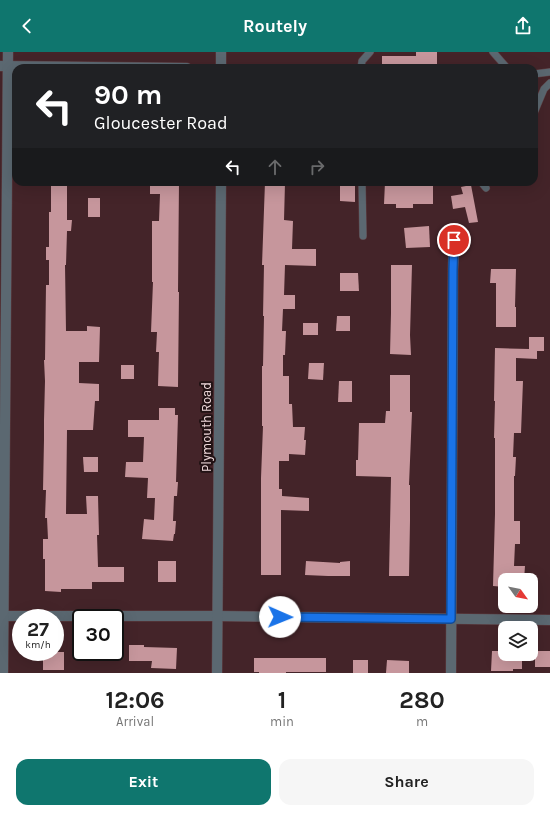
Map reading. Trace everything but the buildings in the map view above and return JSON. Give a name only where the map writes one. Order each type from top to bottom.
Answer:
[{"type":"street","points":[[3,673],[4,66],[8,52]]},
{"type":"street","points":[[221,52],[221,64]]},
{"type":"street","name":"Plymouth Road","points":[[217,673],[221,186]]},
{"type":"street","points":[[451,673],[454,240]]},
{"type":"street","points":[[2,616],[217,616],[550,620]]},
{"type":"lane","points":[[362,64],[362,61],[370,52]]},
{"type":"lane","points":[[493,52],[504,64]]},
{"type":"lane","points":[[538,74],[550,72]]},
{"type":"lane","points":[[538,103],[544,89],[550,82]]},
{"type":"lane","points":[[362,186],[363,236]]},
{"type":"route","points":[[280,617],[451,619],[454,240]]}]
